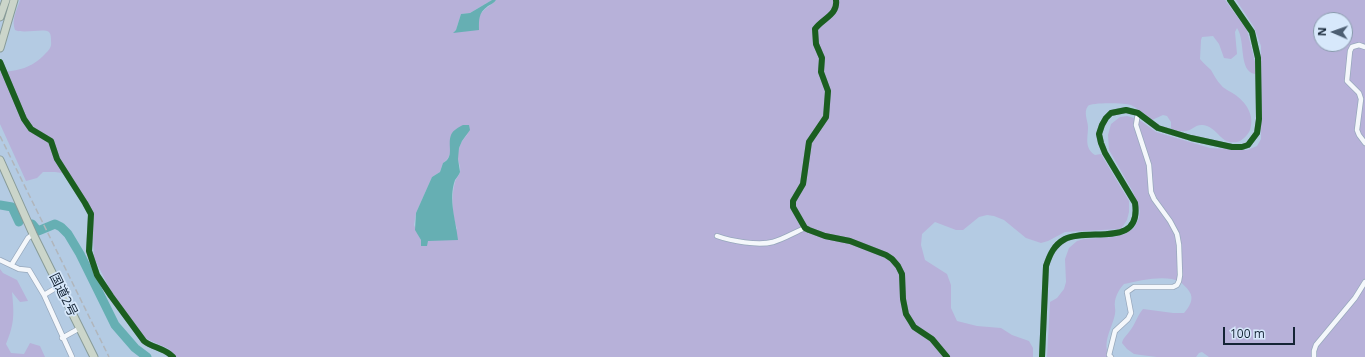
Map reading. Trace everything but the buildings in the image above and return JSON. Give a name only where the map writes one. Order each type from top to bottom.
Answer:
[{"type":"highway","points":[[0,17],[6,0]]},
{"type":"highway","points":[[0,48],[14,0]]},
{"type":"highway","name":"国道2号","points":[[0,160],[33,234],[94,357]]},
{"type":"highway","name":"国道2号","points":[[0,172],[14,202],[33,234]]},
{"type":"street","points":[[836,0],[836,5],[831,16],[815,28],[816,44],[822,58],[822,72],[828,91],[826,118],[809,142],[803,184],[793,201],[793,207],[805,228],[825,236],[850,241],[886,255],[892,260],[898,266],[902,274],[903,299],[906,314],[910,322],[914,327],[932,339],[947,357]]},
{"type":"street","points":[[1042,357],[1046,266],[1050,253],[1057,244],[1076,235],[1115,233],[1124,231],[1132,226],[1136,212],[1135,203],[1105,153],[1099,134],[1106,118],[1111,113],[1126,110],[1138,113],[1158,128],[1191,138],[1232,147],[1242,147],[1248,145],[1254,139],[1257,133],[1259,119],[1258,58],[1252,32],[1230,0]]},
{"type":"street","points":[[1365,47],[1358,45],[1352,47],[1350,51],[1346,81],[1359,93],[1361,99],[1357,130],[1365,143]]},
{"type":"street","points":[[0,62],[24,119],[31,129],[51,141],[57,159],[91,214],[89,252],[97,275],[144,341],[167,351],[173,357]]},
{"type":"street","points":[[1111,357],[1109,355],[1110,347],[1115,331],[1128,319],[1131,314],[1127,292],[1134,287],[1173,287],[1177,285],[1180,275],[1177,234],[1151,192],[1149,165],[1136,125],[1138,113]]},
{"type":"street","points":[[717,236],[730,241],[767,243],[774,242],[805,228]]},
{"type":"street","points":[[12,264],[28,238],[33,234]]},
{"type":"street","points":[[0,260],[12,264],[19,269],[29,270],[44,295],[62,338],[72,357]]},
{"type":"street","points":[[1314,357],[1316,345],[1355,298],[1365,282]]},
{"type":"street","points":[[44,295],[59,286]]},
{"type":"street","points":[[62,338],[80,328]]},
{"type":"shaded area","points":[[20,0],[492,0],[470,13],[461,14],[454,32],[479,27],[478,22],[481,14],[496,0],[1225,0],[1247,30],[1255,62],[1255,74],[1250,72],[1244,62],[1240,34],[1237,28],[1235,32],[1237,54],[1231,59],[1224,58],[1219,44],[1213,36],[1202,37],[1200,59],[1211,70],[1222,86],[1238,97],[1246,105],[1250,114],[1251,124],[1250,130],[1245,138],[1237,142],[1231,142],[1227,141],[1208,126],[1198,125],[1184,131],[1171,129],[1171,122],[1167,116],[1163,115],[1152,120],[1131,105],[1109,103],[1088,106],[1086,116],[1089,149],[1095,155],[1101,154],[1129,201],[1127,220],[1120,229],[1065,232],[1041,243],[1026,238],[1004,220],[987,215],[979,217],[963,230],[956,230],[935,222],[922,234],[921,245],[925,260],[947,274],[951,285],[951,308],[957,321],[977,326],[1001,328],[1012,335],[1029,341],[1033,348],[1033,357],[176,357],[169,349],[145,338],[114,297],[94,258],[92,215],[68,178],[62,173],[43,172],[37,178],[26,181],[0,124],[0,72],[19,70],[30,66],[49,50],[51,45],[51,37],[49,32],[15,30],[14,19]],"holes":[[[468,134],[461,142],[459,149],[458,159],[460,173],[456,179],[453,194],[453,212],[457,229],[428,241],[421,246],[421,240],[414,225],[416,213],[432,177],[440,172],[443,163],[447,160],[450,147]]]},
{"type":"shaded area","points":[[492,0],[496,0],[482,11],[479,20],[479,30],[453,33],[456,30],[461,14],[470,13]]},
{"type":"shaded area","points":[[1236,0],[1365,0],[1365,357],[1209,357],[1202,352],[1196,357],[1157,357],[1134,354],[1122,343],[1143,309],[1184,313],[1191,303],[1191,294],[1181,283],[1174,280],[1160,278],[1124,284],[1117,294],[1114,319],[1107,340],[1107,351],[1109,357],[1047,357],[1050,302],[1057,298],[1064,289],[1066,282],[1065,259],[1069,248],[1077,241],[1084,239],[1114,237],[1125,234],[1134,228],[1139,218],[1140,211],[1133,192],[1109,150],[1108,135],[1111,124],[1120,117],[1127,116],[1141,121],[1156,132],[1210,148],[1247,150],[1257,146],[1261,139],[1261,46],[1254,27]]},
{"type":"shaded area","points":[[463,125],[469,125],[470,130],[459,148],[458,159],[460,172],[455,180],[452,195],[458,240],[428,241],[427,246],[421,246],[421,240],[415,230],[416,213],[432,177],[440,172],[443,163],[449,158],[450,139],[452,133]]},
{"type":"shaded area","points":[[0,269],[3,273],[17,280],[28,301],[20,302],[12,292],[13,318],[6,344],[11,353],[24,354],[30,343],[40,346],[45,357],[0,357]]},
{"type":"waterway","points":[[0,205],[12,207],[19,222]]},
{"type":"waterway","points":[[32,224],[38,231],[55,224],[61,227],[68,234],[80,254],[115,325],[135,348],[147,357]]},
{"type":"railway","points":[[0,136],[109,357]]},
{"type":"cycle path","points":[[836,0],[835,9],[815,29],[816,44],[822,58],[821,72],[828,91],[826,117],[809,142],[803,184],[793,201],[793,207],[805,228],[825,236],[850,241],[886,255],[892,259],[902,274],[903,299],[906,314],[914,327],[932,339],[947,357]]},
{"type":"cycle path","points":[[1042,357],[1046,266],[1053,250],[1061,241],[1075,236],[1112,234],[1122,231],[1130,226],[1135,217],[1135,203],[1105,153],[1101,143],[1099,134],[1106,118],[1111,113],[1126,110],[1138,113],[1158,128],[1191,138],[1232,147],[1242,147],[1248,145],[1257,133],[1259,119],[1258,58],[1252,32],[1230,0]]},
{"type":"cycle path","points":[[0,62],[24,119],[31,129],[51,141],[57,159],[91,214],[89,251],[97,275],[144,341],[173,357]]}]
